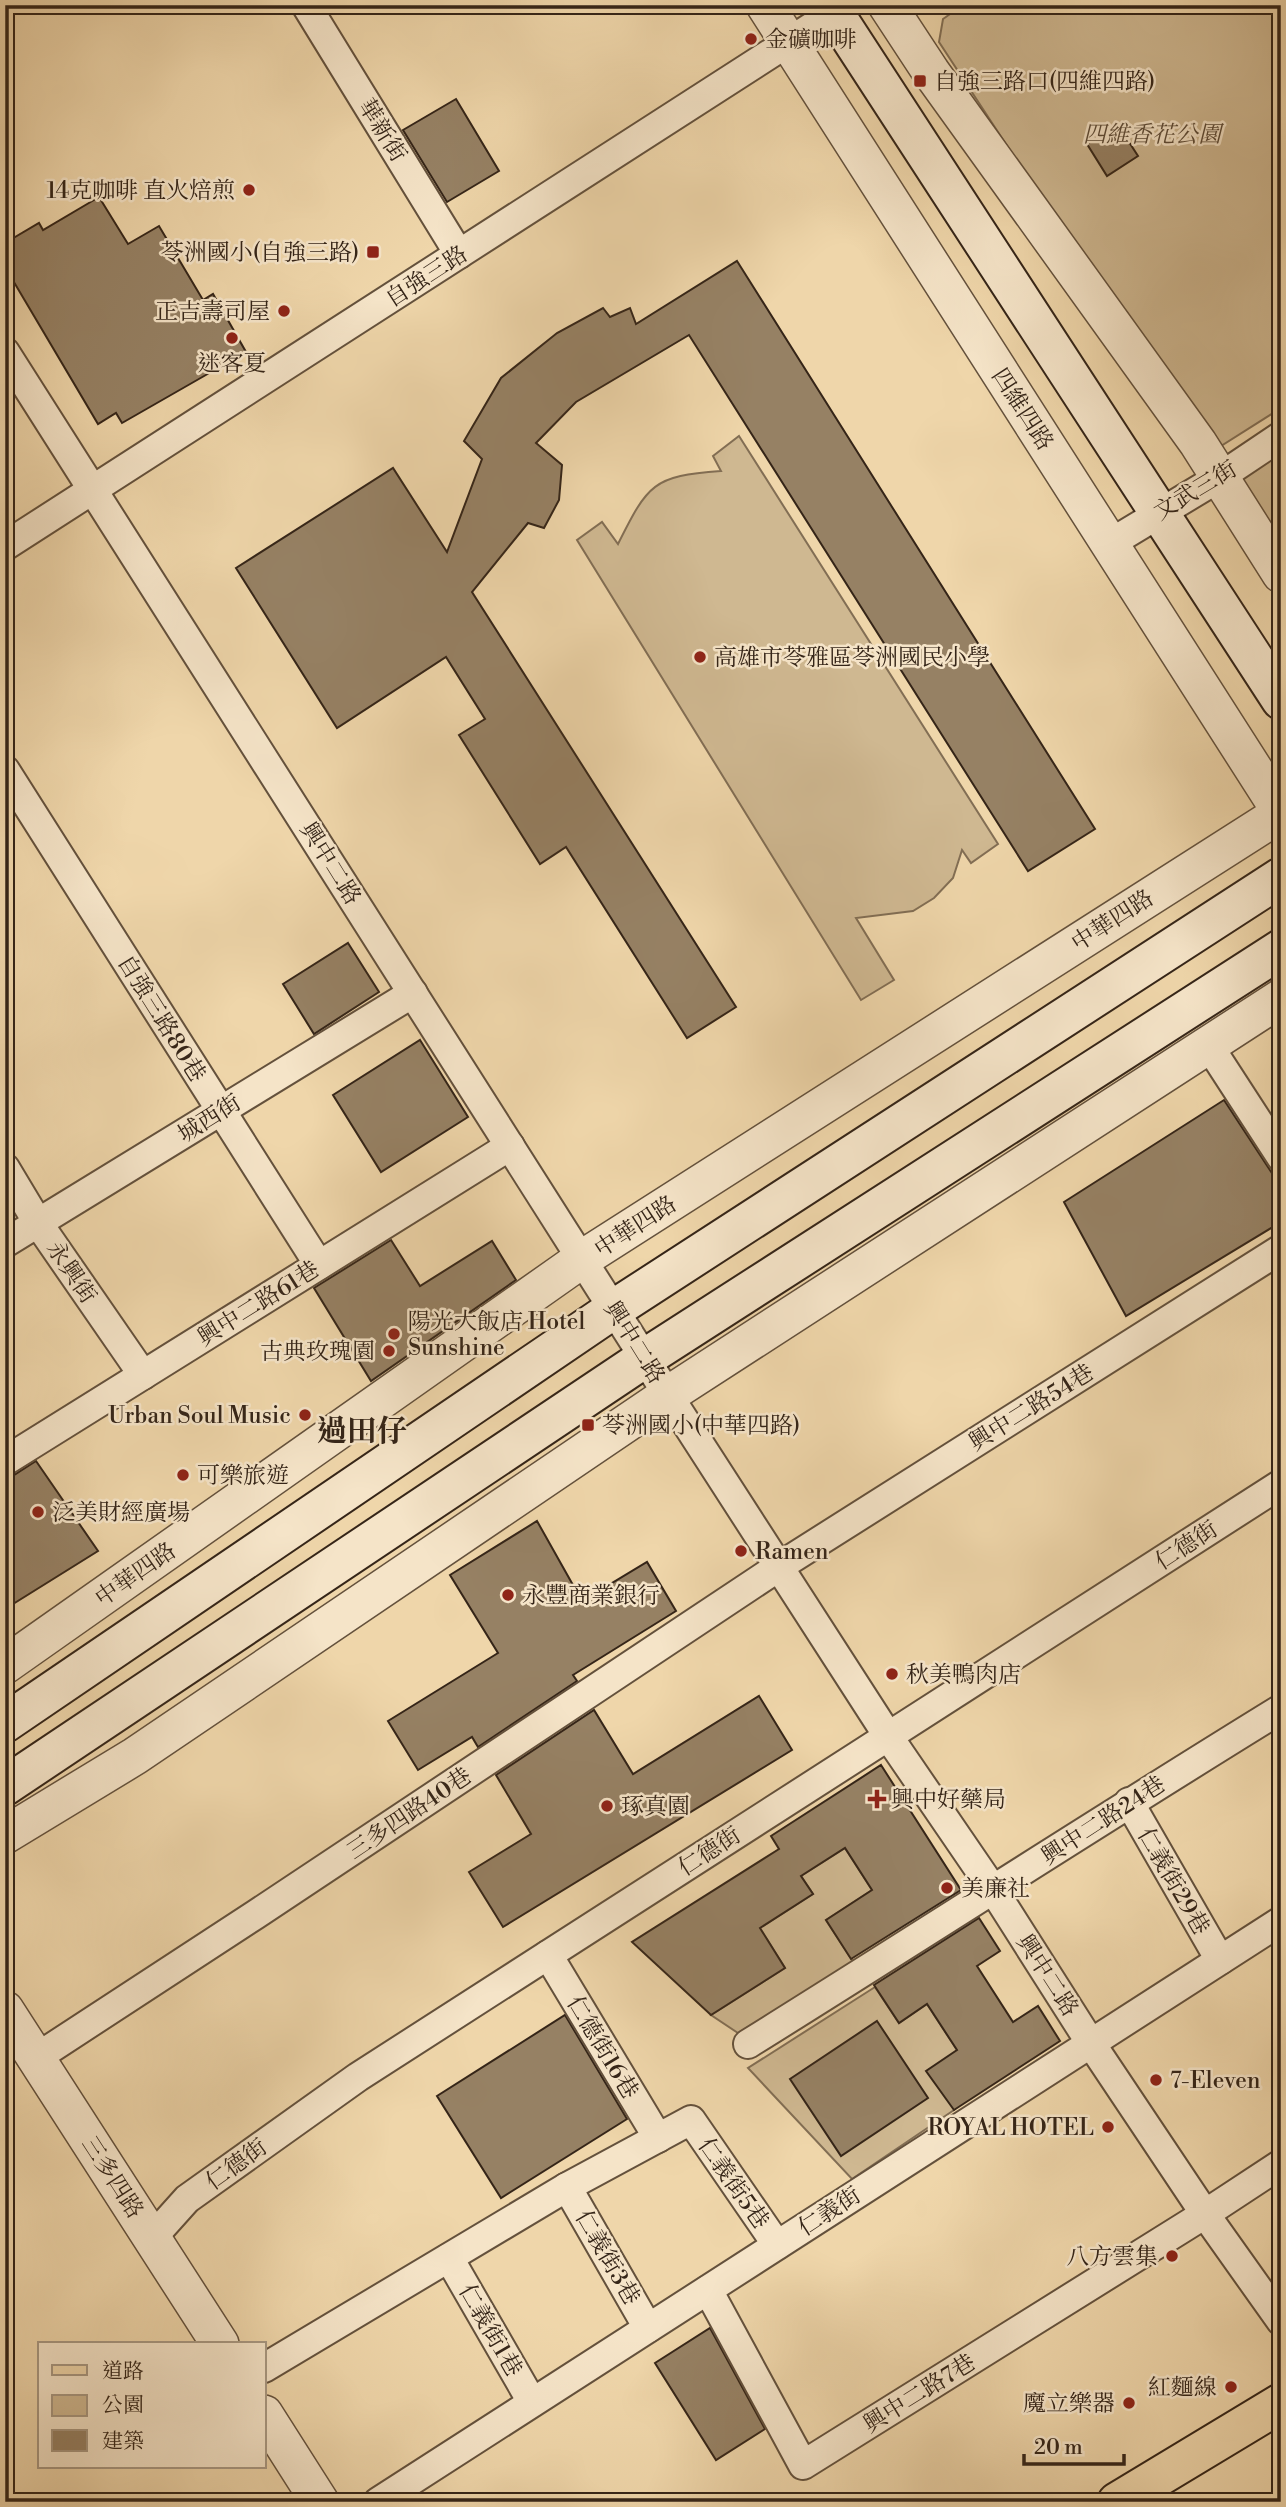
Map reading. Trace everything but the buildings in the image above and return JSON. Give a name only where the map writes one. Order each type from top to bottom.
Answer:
[{"type":"main road","points":[[837,8],[1281,700]]},
{"type":"main road","points":[[5,1723],[614,1309],[1281,877]]},
{"type":"main road","points":[[5,1786],[645,1358],[1281,949]]},
{"type":"main road","points":[[1117,2502],[1281,2403]]},
{"type":"street","name":"華新街","points":[[306,5],[459,254]]},
{"type":"street","name":"四維四路","points":[[765,5],[1281,812]]},
{"type":"street","points":[[887,5],[931,72],[1190,432],[1281,574]]},
{"type":"street","name":"自強三路","points":[[5,547],[837,8]]},
{"type":"street","name":"興中二路","points":[[5,352],[888,1736],[994,1891],[1090,2042],[1205,2214],[1281,2321]]},
{"type":"street","name":"文武三街","points":[[1109,544],[1220,477],[1281,436]]},
{"type":"street","name":"自強三路80巷","points":[[5,770],[319,1265]]},
{"type":"street","name":"中華四路","points":[[5,1665],[582,1259],[1281,812]]},
{"type":"street","name":"城西街","points":[[5,1243],[413,993]]},
{"type":"street","points":[[5,1835],[135,1756],[668,1395],[1281,998]]},
{"type":"street","points":[[1209,1046],[1281,1157]]},
{"type":"street","name":"興中二路61巷","points":[[5,1461],[510,1146]]},
{"type":"street","name":"永興街","points":[[5,1168],[38,1223],[143,1375]]},
{"type":"street","name":"興中二路54巷","points":[[780,1566],[1281,1249]]},
{"type":"street","name":"仁德街","points":[[152,2238],[187,2199],[358,2077],[1281,1484]]},
{"type":"street","name":"三多四路40巷","points":[[36,2058],[244,1923],[780,1566]]},
{"type":"street","name":"興中二路24巷","points":[[748,2044],[994,1891],[1129,1802],[1281,1709]]},
{"type":"street","name":"仁義街29巷","points":[[1129,1802],[1220,1959]]},
{"type":"street","name":"仁義街","points":[[378,2502],[1281,1921]]},
{"type":"street","name":"仁德街16巷","points":[[548,1955],[658,2138]]},
{"type":"street","name":"三多四路","points":[[5,2010],[219,2342]]},
{"type":"street","name":"仁義街5巷","points":[[658,2138],[691,2120],[777,2245]]},
{"type":"street","points":[[266,2367],[567,2187],[658,2138]]},
{"type":"street","points":[[1205,2214],[1281,2164]]},
{"type":"street","name":"仁義街3巷","points":[[567,2187],[648,2328]]},
{"type":"street","name":"興中二路7巷","points":[[708,2290],[803,2465],[1205,2214]]},
{"type":"street","name":"仁義街1巷","points":[[449,2258],[533,2402]]},
{"type":"street","points":[[266,2417],[320,2502]]},
{"type":"green space","name":"四維香花公園","points":[[963,5],[1281,5],[1281,408],[1221,446],[1203,445],[939,42],[943,19]]},
{"type":"green space","points":[[739,436],[998,844],[971,863],[962,850],[953,878],[934,898],[913,911],[856,918],[894,980],[861,1000],[577,540],[602,522],[618,544],[637,508],[655,487],[680,476],[721,471],[713,456]]},
{"type":"green space","points":[[1281,447],[1281,549],[1235,476]]},
{"type":"green space","points":[[845,1848],[872,1890],[826,1920],[854,1963],[738,2033],[711,2015],[785,1968],[766,1938],[741,1940],[813,1894],[801,1876]]},
{"type":"green space","points":[[875,1987],[899,2023],[927,2004],[957,2050],[954,2110],[852,2179],[748,2068]]},
{"type":"place","name":"金礦咖啡","points":[[751,39]]},
{"type":"place","name":"自強三路口(四維四路)","points":[[920,81]]},
{"type":"place","name":"14克咖啡 直火焙煎","points":[[249,190]]},
{"type":"place","name":"苓洲國小(自強三路)","points":[[373,252]]},
{"type":"place","name":"正吉壽司屋","points":[[284,311]]},
{"type":"place","name":"迷客夏","points":[[232,338]]},
{"type":"place","name":"高雄市苓雅區苓洲國民小學","points":[[700,657]]},
{"type":"place","name":"陽光大飯店 Hotel Sunshine","points":[[394,1334]]},
{"type":"place","name":"古典玫瑰園","points":[[389,1351]]},
{"type":"place","name":"Urban Soul Music","points":[[305,1415]]},
{"type":"place","name":"苓洲國小(中華四路)","points":[[588,1425]]},
{"type":"place","name":"可樂旅遊","points":[[183,1475]]},
{"type":"place","name":"泛美財經廣場","points":[[38,1512]]},
{"type":"place","name":"Ramen","points":[[741,1551]]},
{"type":"place","name":"永豐商業銀行","points":[[508,1595]]},
{"type":"place","name":"秋美鴨肉店","points":[[892,1674]]},
{"type":"place","name":"興中好藥局","points":[[877,1799]]},
{"type":"place","name":"琢真園","points":[[607,1806]]},
{"type":"place","name":"美廉社","points":[[947,1888]]},
{"type":"place","name":"7-Eleven","points":[[1156,2080]]},
{"type":"place","name":"ROYAL HOTEL","points":[[1108,2127]]},
{"type":"place","name":"八方雲集","points":[[1172,2256]]},
{"type":"place","name":"紅麵線","points":[[1231,2387]]},
{"type":"place","name":"魔立樂器","points":[[1129,2403]]},
{"type":"district","name":"過田仔","points":[[362,1431]]}]
